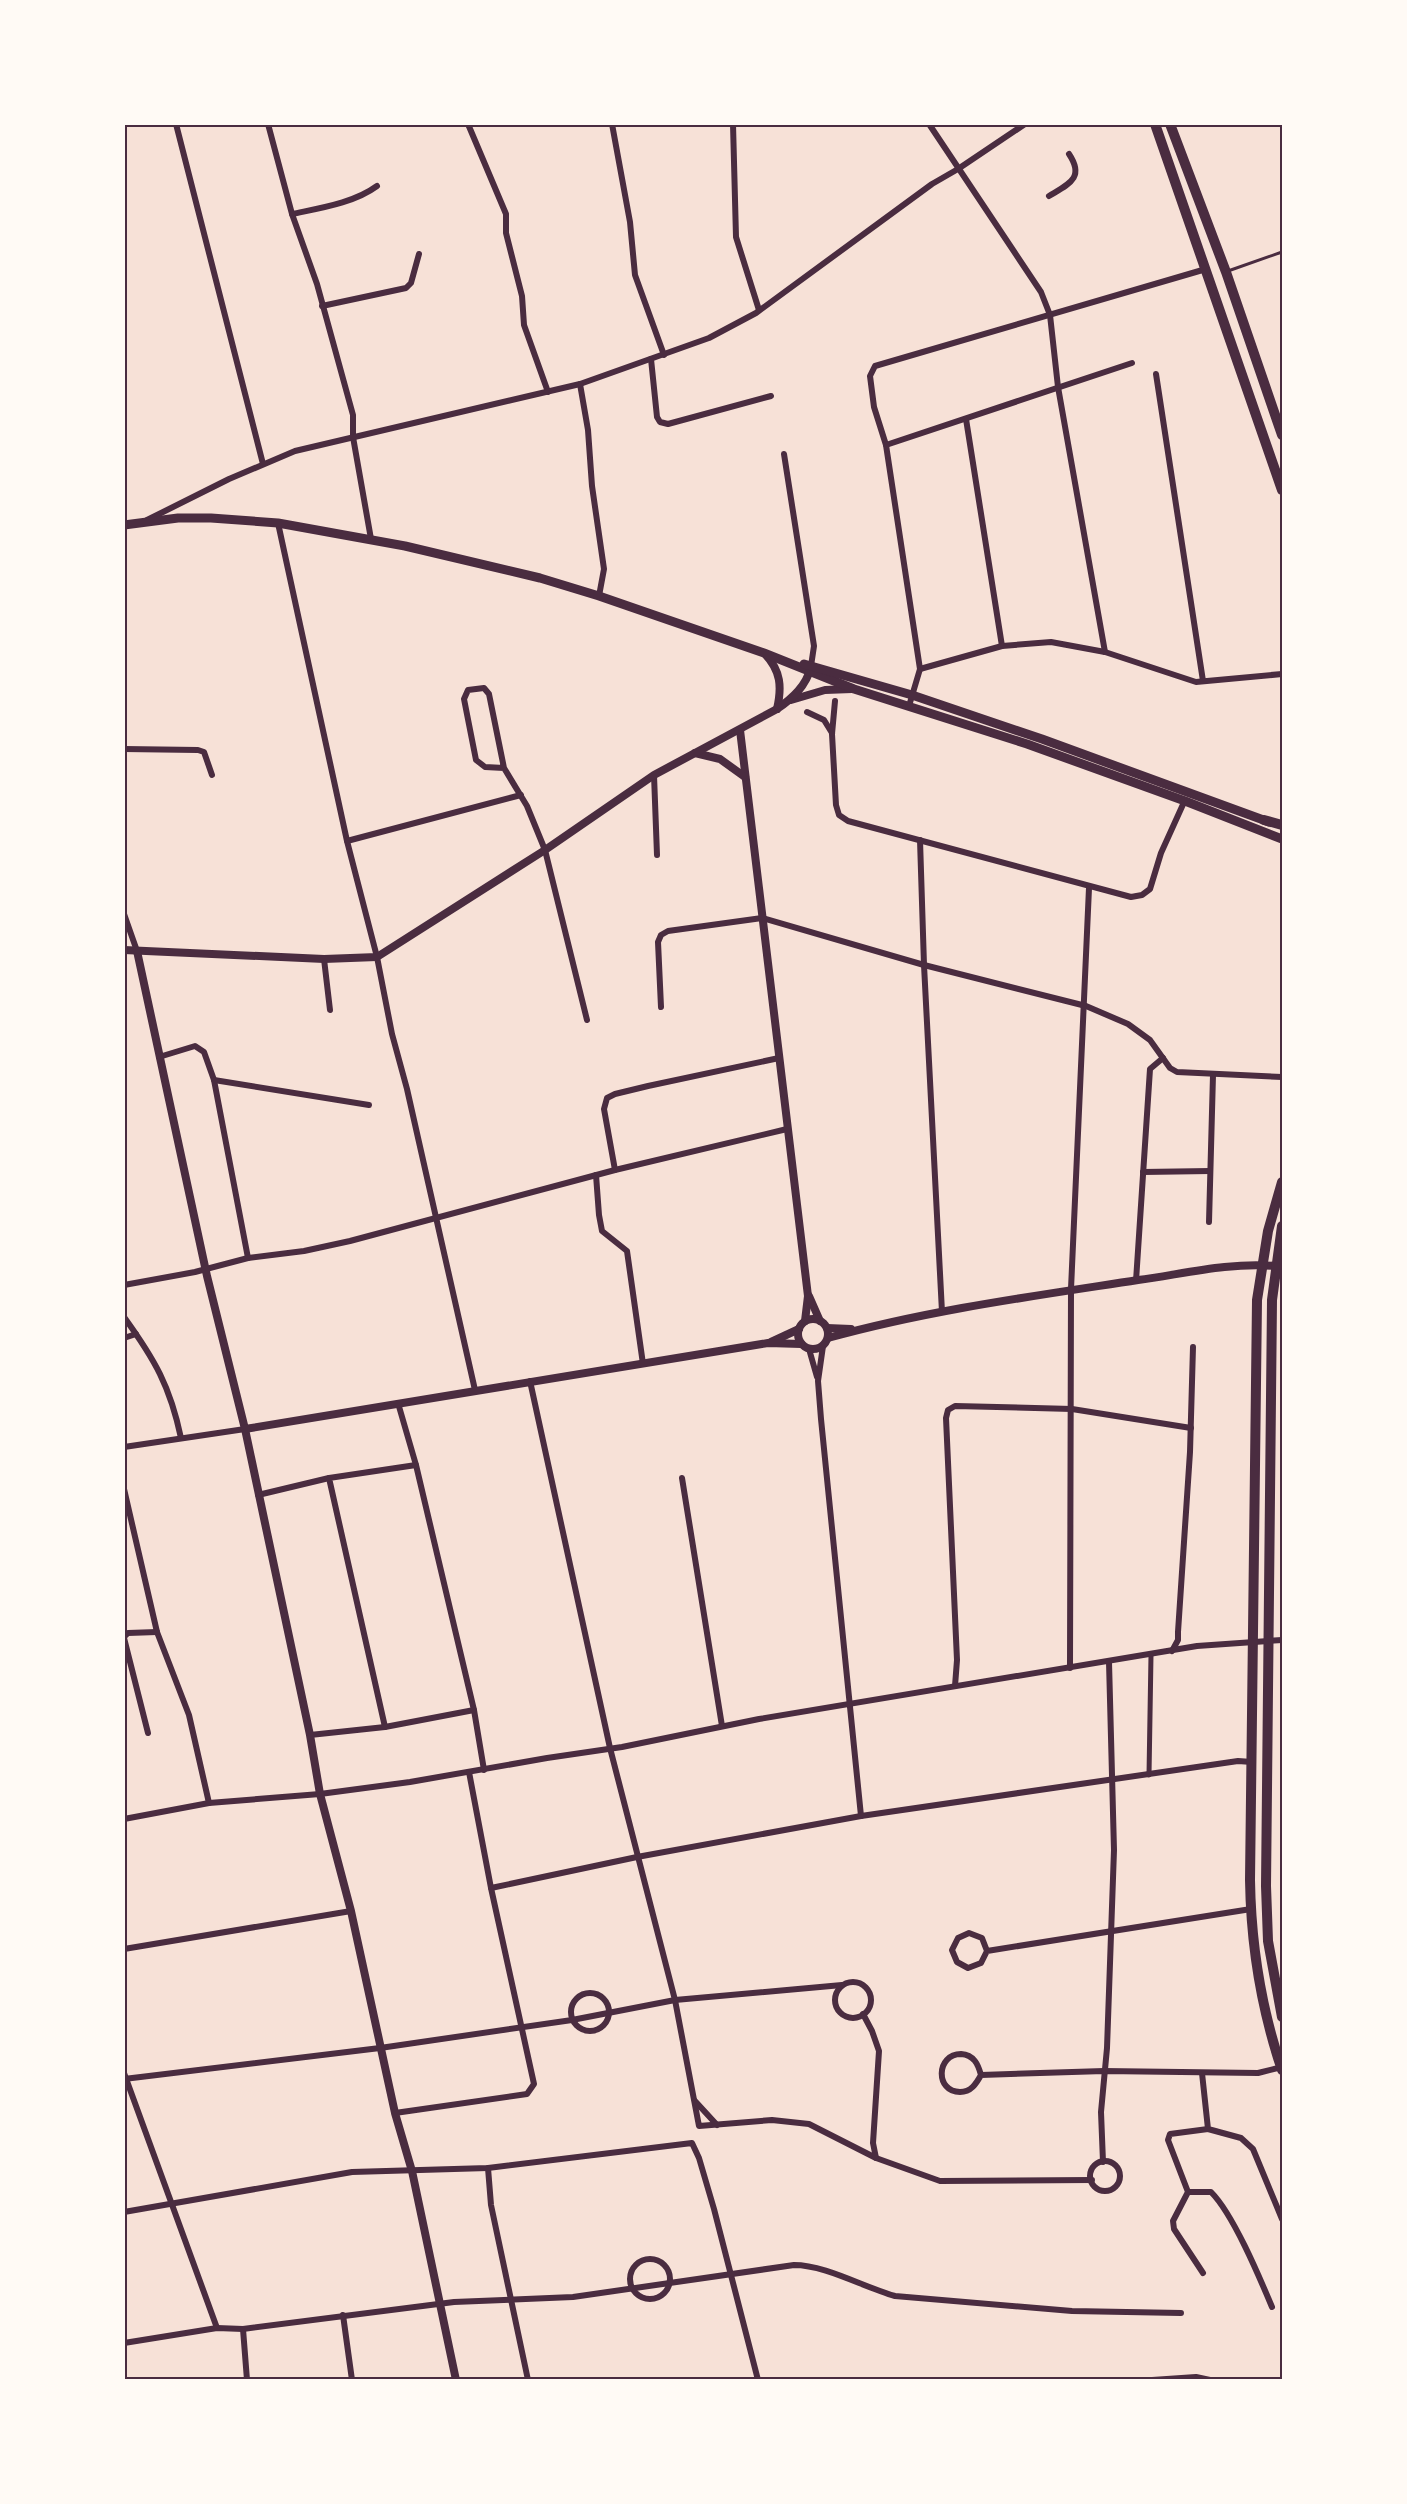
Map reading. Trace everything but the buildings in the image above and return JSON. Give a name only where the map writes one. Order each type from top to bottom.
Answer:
[{"type":"main road","points":[[1155,124],[1282,490]]},
{"type":"main road","points":[[1170,124],[1226,272],[1282,435]]},
{"type":"main road","points":[[124,525],[211,518],[278,523],[370,539],[472,561],[599,596],[810,669],[854,689],[1019,742],[1185,801],[1282,839]]},
{"type":"main road","points":[[810,669],[912,695],[1189,791],[1282,826]]},
{"type":"main road","points":[[1282,1182],[1260,1265],[1257,1300],[1251,1909],[1262,1996],[1282,2068]]},
{"type":"main road","points":[[1282,1226],[1275,1266],[1271,1317],[1266,1913],[1272,1968],[1282,2017]]},
{"type":"street","points":[[176,124],[263,464]]},
{"type":"street","points":[[268,124],[292,214],[322,306],[352,415],[353,437],[370,539]]},
{"type":"street","points":[[468,124],[506,214],[506,233],[522,296],[524,325],[548,392]]},
{"type":"street","points":[[612,124],[630,222],[636,275],[664,355]]},
{"type":"street","points":[[733,124],[736,237],[759,310]]},
{"type":"street","points":[[929,124],[1041,292],[1050,315],[1059,387],[1105,652]]},
{"type":"street","points":[[143,522],[229,479],[295,451],[580,384],[709,338],[759,310],[932,184],[1024,124]]},
{"type":"street","points":[[1049,196],[1068,185],[1075,176],[1076,164],[1069,154]]},
{"type":"street","points":[[292,214],[368,193],[377,186]]},
{"type":"street","points":[[322,306],[406,288],[411,283],[419,254]]},
{"type":"street","points":[[909,706],[920,669],[886,445],[874,407],[870,376],[875,366],[1206,269]]},
{"type":"street","points":[[651,359],[657,417],[660,422],[668,424],[771,396]]},
{"type":"street","points":[[886,445],[1132,363]]},
{"type":"street","points":[[1156,374],[1203,681]]},
{"type":"street","points":[[580,384],[587,418],[592,486],[603,561],[599,596]]},
{"type":"street","points":[[966,419],[1002,645]]},
{"type":"street","points":[[784,454],[814,646],[806,682],[788,702]]},
{"type":"street","points":[[278,523],[347,841],[407,1089],[475,1390]]},
{"type":"street","points":[[920,669],[1002,645],[1051,642],[1105,652],[1196,682],[1282,674]]},
{"type":"street","points":[[765,653],[778,672],[781,694],[777,709]]},
{"type":"street","points":[[504,768],[485,767],[476,760],[464,699],[468,690],[480,688],[488,692],[504,768],[521,795],[545,850],[586,1020]]},
{"type":"street","points":[[124,951],[324,959],[376,957],[694,752],[740,730],[788,702],[825,690],[854,689]]},
{"type":"street","points":[[835,701],[832,734],[836,805],[839,815],[848,821],[1089,888],[1131,897],[1142,895],[1150,889],[1161,853],[1189,791]]},
{"type":"street","points":[[807,712],[824,720],[832,734]]},
{"type":"street","points":[[740,730],[808,1296],[805,1321],[799,1329],[768,1343]]},
{"type":"street","points":[[124,749],[198,750],[204,752],[212,775]]},
{"type":"street","points":[[694,752],[720,759],[745,777]]},
{"type":"street","points":[[654,776],[657,855]]},
{"type":"street","points":[[347,841],[521,795]]},
{"type":"street","points":[[920,840],[924,965],[942,1312]]},
{"type":"street","points":[[1070,1668],[1071,1289],[1086,1006],[1089,888]]},
{"type":"street","points":[[124,914],[137,951],[205,1270],[245,1429],[310,1735],[320,1794],[351,1911],[395,2113],[412,2171],[456,2379]]},
{"type":"street","points":[[661,1007],[658,942],[661,935],[668,931],[762,918],[924,965],[1086,1006],[1128,1024],[1150,1040],[1170,1068],[1177,1072],[1282,1077]]},
{"type":"street","points":[[324,959],[330,1010]]},
{"type":"street","points":[[159,1057],[191,1047],[199,1048],[204,1052],[214,1080],[248,1258]]},
{"type":"street","points":[[615,1170],[604,1109],[608,1098],[615,1094],[648,1086],[779,1058]]},
{"type":"street","points":[[1136,1281],[1150,1069],[1163,1058]]},
{"type":"street","points":[[1209,1222],[1213,1074]]},
{"type":"street","points":[[214,1080],[369,1105]]},
{"type":"street","points":[[124,1285],[205,1270],[248,1258],[350,1242],[435,1217],[615,1170],[787,1129]]},
{"type":"street","points":[[1143,1173],[1210,1171]]},
{"type":"street","points":[[596,1175],[598,1215],[602,1231],[627,1251],[643,1364]]},
{"type":"street","points":[[124,1447],[768,1343],[805,1346],[825,1342],[861,1329],[1071,1289],[1244,1265],[1275,1266]]},
{"type":"street","points":[[808,1296],[820,1321],[827,1328],[861,1329]]},
{"type":"street","points":[[124,1317],[144,1343],[165,1382],[181,1438]]},
{"type":"street","points":[[805,1321],[815,1319],[820,1321]]},
{"type":"street","points":[[818,1381],[827,1328]]},
{"type":"street","points":[[799,1329],[818,1381],[861,1816]]},
{"type":"street","points":[[124,1338],[136,1334]]},
{"type":"street","points":[[1171,1651],[1178,1640],[1191,1428],[1193,1347]]},
{"type":"street","points":[[530,1381],[610,1748],[675,2000],[699,2126],[772,2120],[809,2124],[876,2158],[940,2181],[1092,2180]]},
{"type":"street","points":[[398,1402],[416,1466],[474,1710],[484,1770]]},
{"type":"street","points":[[955,1686],[957,1660],[946,1418],[948,1410],[955,1407],[1072,1409],[1191,1428]]},
{"type":"street","points":[[258,1495],[329,1478],[416,1466]]},
{"type":"street","points":[[329,1478],[385,1727]]},
{"type":"street","points":[[682,1478],[722,1726]]},
{"type":"street","points":[[124,1490],[157,1632],[189,1715],[209,1803]]},
{"type":"street","points":[[148,1733],[124,1637],[128,1633],[157,1632]]},
{"type":"street","points":[[124,1819],[209,1803],[320,1794],[484,1770],[851,1703],[1150,1654],[1253,1641],[1282,1640]]},
{"type":"street","points":[[1149,1775],[1150,1654]]},
{"type":"street","points":[[1103,2162],[1101,2112],[1113,1850],[1109,1662]]},
{"type":"street","points":[[310,1735],[385,1727],[474,1710]]},
{"type":"street","points":[[491,1888],[637,1857],[861,1816],[1238,1761],[1252,1762]]},
{"type":"street","points":[[395,2113],[527,2094],[534,2084],[491,1888],[469,1772]]},
{"type":"street","points":[[987,1951],[1251,1909]]},
{"type":"street","points":[[124,1949],[351,1911]]},
{"type":"street","points":[[969,1933],[982,1938],[987,1951],[981,1963],[968,1968],[957,1962],[952,1950],[958,1938],[969,1933]]},
{"type":"street","points":[[217,2328],[125,2077],[380,2048],[521,2025],[572,2020],[675,2000],[855,1982],[867,1988],[871,2000],[867,2011],[853,2018],[839,2011],[835,2004],[835,1996],[842,1985]]},
{"type":"street","points":[[589,1992],[601,1996],[609,2007],[609,2013],[601,2028],[590,2031],[579,2028],[572,2020],[570,2013],[573,2001],[583,1993],[589,1992]]},
{"type":"street","points":[[862,2014],[872,2031],[879,2051],[873,2143],[876,2158]]},
{"type":"street","points":[[981,2075],[977,2062],[969,2055],[953,2054],[945,2060],[941,2070],[946,2086],[960,2092],[969,2090],[981,2075],[1104,2072],[1258,2073],[1282,2068]]},
{"type":"street","points":[[1202,2073],[1208,2129]]},
{"type":"street","points":[[694,2100],[717,2124]]},
{"type":"street","points":[[1203,2273],[1174,2229],[1173,2221],[1188,2192],[1168,2140],[1170,2134],[1208,2129],[1241,2138],[1252,2149],[1282,2219]]},
{"type":"street","points":[[124,2212],[352,2172],[488,2168],[692,2143],[699,2158],[731,2272],[758,2379]]},
{"type":"street","points":[[1103,2162],[1112,2163],[1117,2167],[1120,2175],[1118,2184],[1112,2190],[1103,2191],[1095,2187],[1092,2180],[1094,2168],[1103,2162]]},
{"type":"street","points":[[488,2168],[491,2205],[528,2379]]},
{"type":"street","points":[[1188,2192],[1211,2192],[1216,2198],[1230,2219],[1272,2307]]},
{"type":"street","points":[[648,2258],[666,2265],[671,2277],[664,2294],[653,2299],[641,2297],[632,2289],[630,2276],[636,2264],[648,2258]]},
{"type":"street","points":[[124,2343],[217,2328],[243,2329],[440,2304],[513,2301],[632,2289],[731,2272],[807,2265],[869,2289],[895,2296],[1072,2311],[1181,2313]]},
{"type":"street","points":[[344,2315],[352,2379]]},
{"type":"street","points":[[243,2329],[247,2379]]},
{"type":"street","points":[[1152,2379],[1196,2377],[1210,2379]]},
{"type":"lane","points":[[1226,272],[1282,252]]}]
